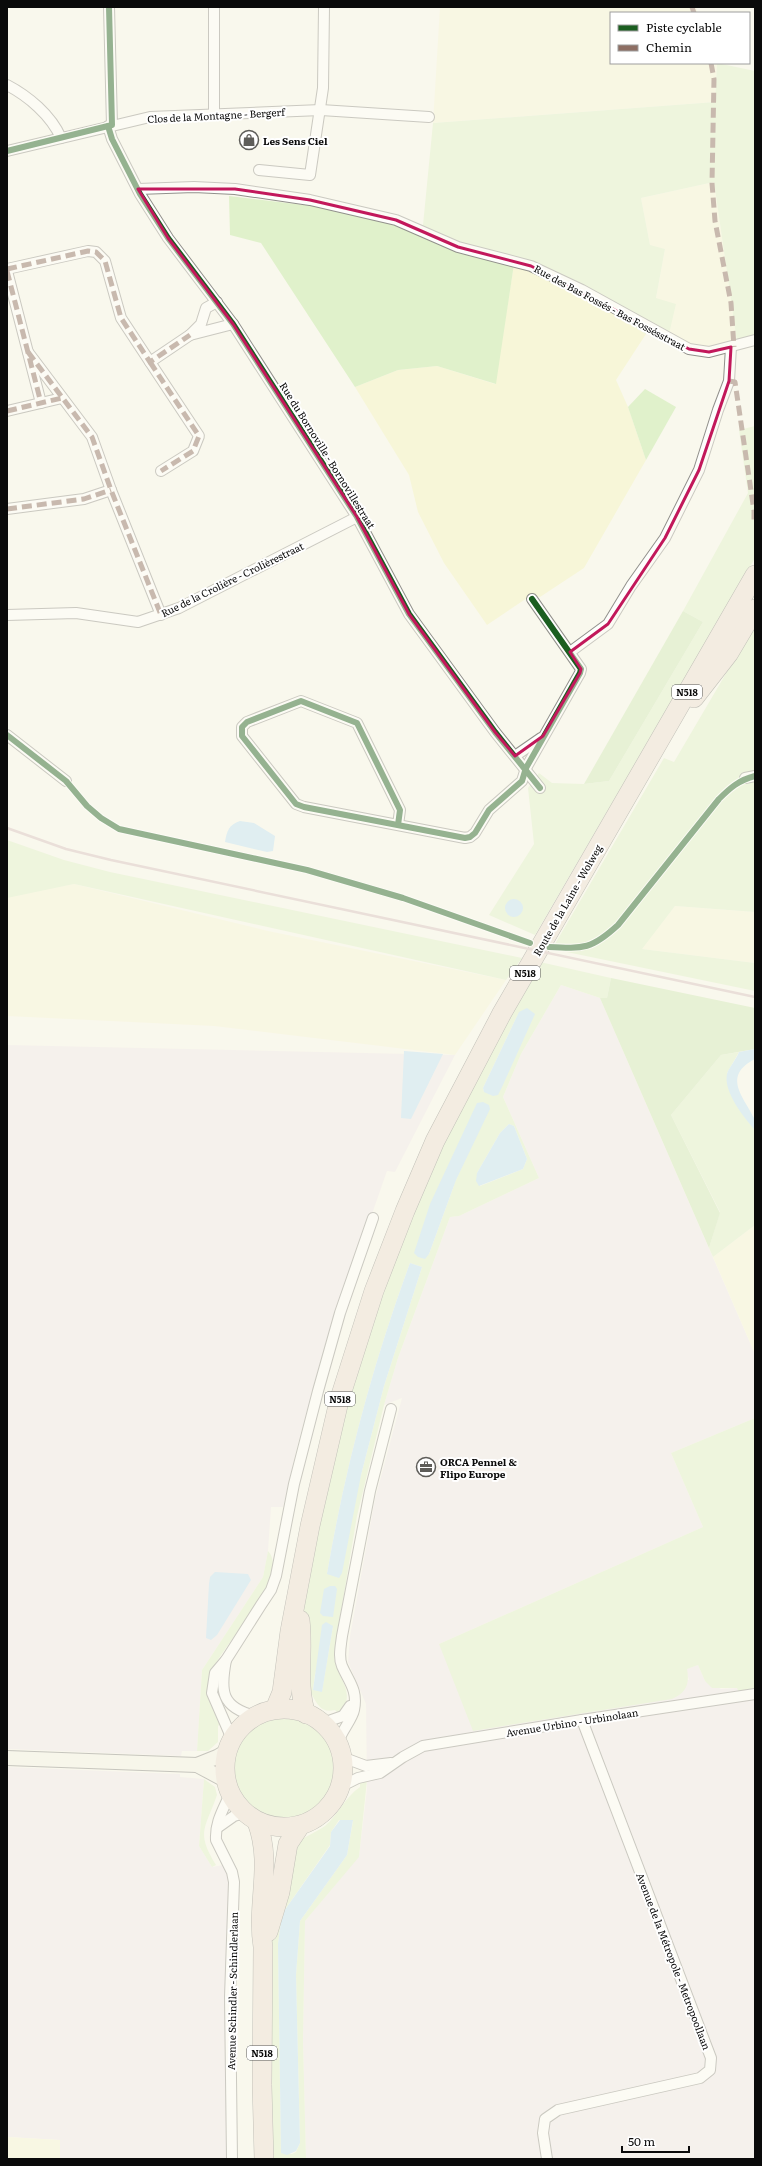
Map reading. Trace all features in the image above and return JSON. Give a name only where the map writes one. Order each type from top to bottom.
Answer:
[{"type":"highway","name":"Route de la Laine - Wolweg","points":[[297,1594],[310,1526],[339,1401],[374,1291],[405,1211],[436,1141],[502,1013],[755,575]]},
{"type":"highway","name":"Route de la Laine - Wolweg","points":[[659,741],[712,678],[729,653],[755,609]]},
{"type":"highway","name":"N518","points":[[275,1709],[282,1692],[297,1594]]},
{"type":"highway","name":"N518","points":[[297,1594],[302,1630],[301,1696],[306,1714]]},
{"type":"highway","points":[[227,1787],[224,1765],[229,1745],[242,1725],[256,1716],[275,1709],[290,1709],[306,1714],[323,1723],[340,1750]]},
{"type":"highway","name":"N518","points":[[251,1818],[274,1827],[300,1826],[322,1814],[333,1801],[340,1787],[343,1772],[340,1750]]},
{"type":"highway","name":"N518","points":[[227,1787],[251,1818],[264,1842],[265,1856],[261,1929],[264,1947],[262,2085],[264,2159]]},
{"type":"highway","name":"N518","points":[[264,1947],[280,1892],[288,1844],[300,1826]]},
{"type":"main road","points":[[7,1758],[197,1765],[217,1757],[229,1745]]},
{"type":"main road","points":[[197,1765],[227,1787]]},
{"type":"street","points":[[109,7],[110,126]]},
{"type":"street","points":[[214,7],[214,113]]},
{"type":"street","points":[[259,170],[310,175],[321,110],[324,52],[324,7]]},
{"type":"street","points":[[7,85],[34,104],[53,125],[61,138]]},
{"type":"street","name":"Clos de la Montagne - Bergerf","points":[[7,151],[150,117],[214,113],[321,110],[429,117]]},
{"type":"street","name":"Rue du Bornoville - Bornovillestraat","points":[[110,126],[138,189],[168,238],[233,324],[357,516],[409,614],[540,788]]},
{"type":"street","name":"Rue des Bas Fossés - Bas Fossésstraat","points":[[138,189],[194,187],[234,189],[310,200],[396,220],[458,246],[531,266],[582,290],[689,349],[709,352],[755,340]]},
{"type":"street","points":[[41,403],[7,270],[88,251],[96,252],[106,264],[121,318],[199,436],[193,451],[161,471]]},
{"type":"street","points":[[150,362],[190,335],[201,324],[206,308],[217,302]]},
{"type":"street","points":[[190,335],[233,324]]},
{"type":"street","points":[[570,652],[608,624],[631,586],[665,538],[699,470],[718,410],[730,381],[731,347]]},
{"type":"street","points":[[28,352],[92,437],[111,490],[161,615]]},
{"type":"street","points":[[7,412],[62,398]]},
{"type":"street","points":[[7,509],[84,499],[111,490]]},
{"type":"street","name":"Rue de la Crolière - Crolièrestraat","points":[[7,615],[76,613],[138,622],[161,615],[357,516]]},
{"type":"street","points":[[398,825],[400,810],[356,723],[301,701],[247,722],[242,727],[242,736],[296,804],[398,825],[465,838],[470,837],[475,833],[489,810],[522,781],[526,768],[543,736],[580,673],[581,669],[570,652],[532,599]]},
{"type":"street","points":[[7,735],[66,781]]},
{"type":"street","points":[[515,756],[543,736]]},
{"type":"street","points":[[229,1745],[212,1693],[214,1673],[226,1660],[271,1590],[276,1576],[294,1484],[318,1391],[340,1313],[374,1218]]},
{"type":"street","points":[[340,1750],[340,1733],[354,1710],[354,1693],[351,1681],[342,1666],[340,1652],[342,1636],[370,1491],[391,1409]]},
{"type":"street","points":[[226,1660],[223,1684],[228,1702],[236,1709],[256,1716]]},
{"type":"street","name":"Avenue Urbino - Urbinolaan","points":[[340,1787],[358,1778],[380,1773],[393,1763],[424,1746],[755,1694]]},
{"type":"street","points":[[323,1723],[343,1716],[354,1702]]},
{"type":"street","name":"Avenue de la Métropole - Metropoollaan","points":[[547,2159],[543,2133],[545,2120],[558,2110],[700,2078],[710,2070],[711,2058],[582,1720]]},
{"type":"street","name":"Avenue Urbino - Urbinolaan","points":[[340,1750],[366,1766],[393,1763]]},
{"type":"street","name":"Avenue Schindler - Schindlerlaan","points":[[227,1787],[217,1820],[216,1840],[232,1872],[234,1882],[230,1997],[232,2159]]},
{"type":"street","points":[[217,1828],[234,1816],[251,1818]]},
{"type":"highlighted area","points":[[138,189],[235,189],[310,200],[396,220],[458,247],[531,266],[689,349],[709,352],[731,347],[729,381],[699,470],[665,538],[608,624],[570,652],[581,669],[580,673],[543,736],[515,756],[495,732],[409,614],[357,517],[233,324],[168,238]]},
{"type":"shaded area","points":[[561,985],[600,998],[755,1354],[755,1418],[671,1453],[703,1527],[439,1644],[689,1680],[686,1669],[698,1665],[705,1681],[721,1689],[738,1688],[755,1691],[755,2159],[306,2159],[303,2041],[305,1921],[359,1856],[367,1788],[366,1704],[348,1662],[350,1636],[375,1499],[402,1398],[384,1405],[398,1358],[450,1217],[459,1216],[539,1178],[503,1097],[521,1054]]},
{"type":"shaded area","points":[[7,1045],[455,1055],[395,1172],[387,1171],[321,1360],[297,1447],[283,1507],[271,1507],[268,1551],[263,1577],[202,1670],[197,1751],[182,1751],[181,1756],[7,1749]]},
{"type":"shaded area","points":[[7,1767],[180,1774],[180,1777],[204,1779],[199,1846],[212,1867],[223,1865],[227,1872],[229,1884],[226,1991],[226,2110],[228,2159],[60,2159],[60,2140],[7,2137]]},
{"type":"green space","points":[[440,7],[696,7],[698,12],[610,12],[610,64],[717,64],[715,102],[433,123]]},
{"type":"green space","points":[[717,64],[755,71],[755,337],[737,342],[714,182],[641,198],[650,245],[665,249],[656,298],[676,304],[669,334],[652,326],[646,334],[606,308],[514,264],[496,384],[437,366],[398,370],[355,387],[261,243],[230,235],[229,196],[395,216],[423,225],[433,123],[715,102]]},
{"type":"green space","points":[[714,182],[737,342],[701,349],[669,334],[656,298],[665,249],[650,246],[641,198]]},
{"type":"green space","points":[[514,264],[606,309],[646,334],[616,380],[628,407],[646,460],[584,568],[540,597],[530,596],[487,625],[444,563],[418,512],[409,475],[355,387],[398,370],[437,366],[495,384]]},
{"type":"green space","points":[[645,389],[676,407],[646,460],[628,407]]},
{"type":"green space","points":[[755,426],[755,558],[535,935],[489,915],[534,844],[528,788],[539,773],[552,783],[584,784],[609,781],[703,622],[683,611],[748,493],[739,430]]},
{"type":"green space","points":[[683,611],[703,622],[609,781],[584,784]]},
{"type":"green space","points":[[755,624],[755,912],[675,906],[642,949],[755,963],[755,991],[552,949],[664,758],[674,762]]},
{"type":"green space","points":[[7,840],[64,860],[110,872],[522,958],[506,980],[74,884],[7,898]]},
{"type":"green space","points":[[74,884],[268,931],[506,980],[455,1055],[214,1026],[7,1016],[7,896]]},
{"type":"green space","points":[[675,906],[755,912],[755,963],[641,949]]},
{"type":"green space","points":[[540,962],[611,978],[607,998],[600,998],[561,985],[521,1054],[503,1097],[539,1178],[459,1216],[450,1217],[398,1358],[384,1405],[357,1516],[334,1654],[335,1663],[344,1684],[347,1698],[345,1706],[339,1714],[335,1710],[331,1711],[321,1708],[312,1695],[306,1695],[307,1655],[303,1605],[333,1451],[385,1281],[451,1124]],"holes":[[[519,1012],[484,1092],[483,1088]],[[509,1124],[514,1126],[527,1159],[523,1169],[480,1186],[477,1173],[500,1133]],[[455,1182],[429,1254],[422,1258]],[[410,1263],[422,1267],[384,1386],[361,1475],[327,1574],[351,1455],[384,1339]],[[333,1626],[322,1691],[313,1690],[315,1674]]]},
{"type":"green space","points":[[611,978],[755,1008],[755,1049],[721,1055],[671,1115],[720,1213],[709,1248],[600,998],[607,998]]},
{"type":"green space","points":[[739,1052],[727,1073],[744,1116],[755,1130],[755,1225],[713,1257],[709,1248],[720,1212],[671,1115],[721,1055]]},
{"type":"green space","points":[[755,1225],[755,1354],[713,1257]]},
{"type":"green space","points":[[755,1418],[755,1691],[740,1694],[737,1688],[712,1688],[705,1681],[698,1665],[687,1669],[688,1679],[684,1691],[672,1699],[473,1731],[439,1644],[703,1527],[671,1453]]},
{"type":"green space","points":[[268,1551],[273,1563],[270,1578],[262,1595],[250,1614],[214,1666],[209,1679],[208,1685],[213,1707],[221,1723],[218,1726],[218,1742],[208,1751],[197,1751],[202,1670],[263,1577]]},
{"type":"green space","points":[[283,1717],[302,1721],[319,1732],[330,1749],[334,1768],[330,1787],[319,1804],[302,1815],[283,1819],[264,1815],[247,1804],[236,1787],[232,1768],[236,1749],[247,1732],[264,1721]]},
{"type":"green space","points":[[204,1779],[215,1787],[217,1795],[204,1830],[206,1844],[216,1865],[212,1867],[199,1846]]},
{"type":"green space","points":[[367,1780],[359,1857],[305,1921],[303,2041],[306,2159],[271,2159],[269,1948],[290,1846],[325,1826],[350,1796],[360,1787],[360,1781]],"holes":[[[339,1820],[353,1821],[347,1855],[300,1921],[296,1975],[300,2143],[296,2152],[292,2154],[281,2153],[278,1944],[282,1914],[330,1845],[331,1832]]]},
{"type":"green space","points":[[7,2137],[60,2140],[60,2159],[7,2159]]},
{"type":"water","points":[[240,821],[254,823],[275,836],[273,851],[267,852],[225,842],[229,828],[233,824]]},
{"type":"water","points":[[514,899],[520,902],[523,908],[520,914],[514,917],[508,914],[505,908],[508,902]]},
{"type":"water","points":[[527,1008],[535,1014],[498,1095],[493,1096],[484,1092],[483,1088],[519,1012]]},
{"type":"water","points":[[755,1049],[755,1059],[739,1072],[737,1079],[741,1094],[755,1119],[755,1130],[745,1119],[731,1096],[728,1088],[727,1074],[739,1052]]},
{"type":"water","points":[[404,1051],[443,1054],[411,1119],[401,1118]]},
{"type":"water","points":[[483,1102],[489,1105],[490,1109],[456,1180],[429,1254],[425,1259],[418,1257],[414,1253],[430,1204],[477,1103]]},
{"type":"water","points":[[509,1124],[514,1126],[527,1159],[523,1169],[479,1186],[476,1181],[477,1173],[500,1133]]},
{"type":"water","points":[[410,1263],[422,1267],[384,1386],[361,1475],[342,1573],[339,1578],[327,1574],[351,1455],[372,1377]]},
{"type":"water","points":[[215,1572],[248,1574],[251,1580],[217,1635],[211,1640],[206,1638],[209,1584],[210,1577]]},
{"type":"water","points":[[330,1586],[335,1586],[337,1589],[333,1617],[323,1616],[320,1613],[324,1589]]},
{"type":"water","points":[[326,1622],[333,1626],[322,1692],[313,1690],[322,1625]]},
{"type":"water","points":[[340,1820],[353,1820],[347,1855],[300,1921],[296,1975],[300,2143],[296,2151],[287,2155],[281,2153],[278,1944],[282,1914],[330,1846],[331,1832]]},
{"type":"railway","points":[[7,828],[66,849],[111,860],[755,997]]},
{"type":"marked path","points":[[692,7],[694,12]]},
{"type":"marked path","points":[[711,64],[714,79],[712,183],[715,221],[731,303],[734,347]]},
{"type":"marked path","points":[[7,269],[88,251],[96,252],[105,261],[121,318],[150,362],[190,335]]},
{"type":"marked path","points":[[7,271],[41,403]]},
{"type":"marked path","points":[[28,352],[92,437],[111,490],[161,615]]},
{"type":"marked path","points":[[150,362],[199,436],[193,451],[161,471]]},
{"type":"marked path","points":[[729,381],[735,382],[754,511],[754,524]]},
{"type":"marked path","points":[[7,411],[62,398]]},
{"type":"marked path","points":[[7,509],[84,499],[111,490]]},
{"type":"cycle path","points":[[7,151],[112,125],[109,7]]},
{"type":"cycle path","points":[[108,126],[112,139],[140,194],[168,238],[233,324],[357,517],[409,614],[495,732],[540,788]]},
{"type":"cycle path","points":[[398,825],[400,810],[357,723],[301,701],[247,722],[242,727],[242,736],[296,804],[304,807],[465,838],[470,837],[475,833],[489,810],[522,781],[526,768],[580,673],[581,669],[532,599]]},
{"type":"cycle path","points":[[7,735],[66,781],[87,806],[101,818],[119,829],[307,870],[403,898],[530,943]]},
{"type":"cycle path","points":[[549,947],[571,948],[587,946],[609,933],[618,925],[719,799],[735,785],[755,776]]},
{"type":"place","name":"Les Sens Ciel","points":[[249,140]]},
{"type":"place","name":"ORCA Pennel & Flipo Europe","points":[[426,1467]]}]
